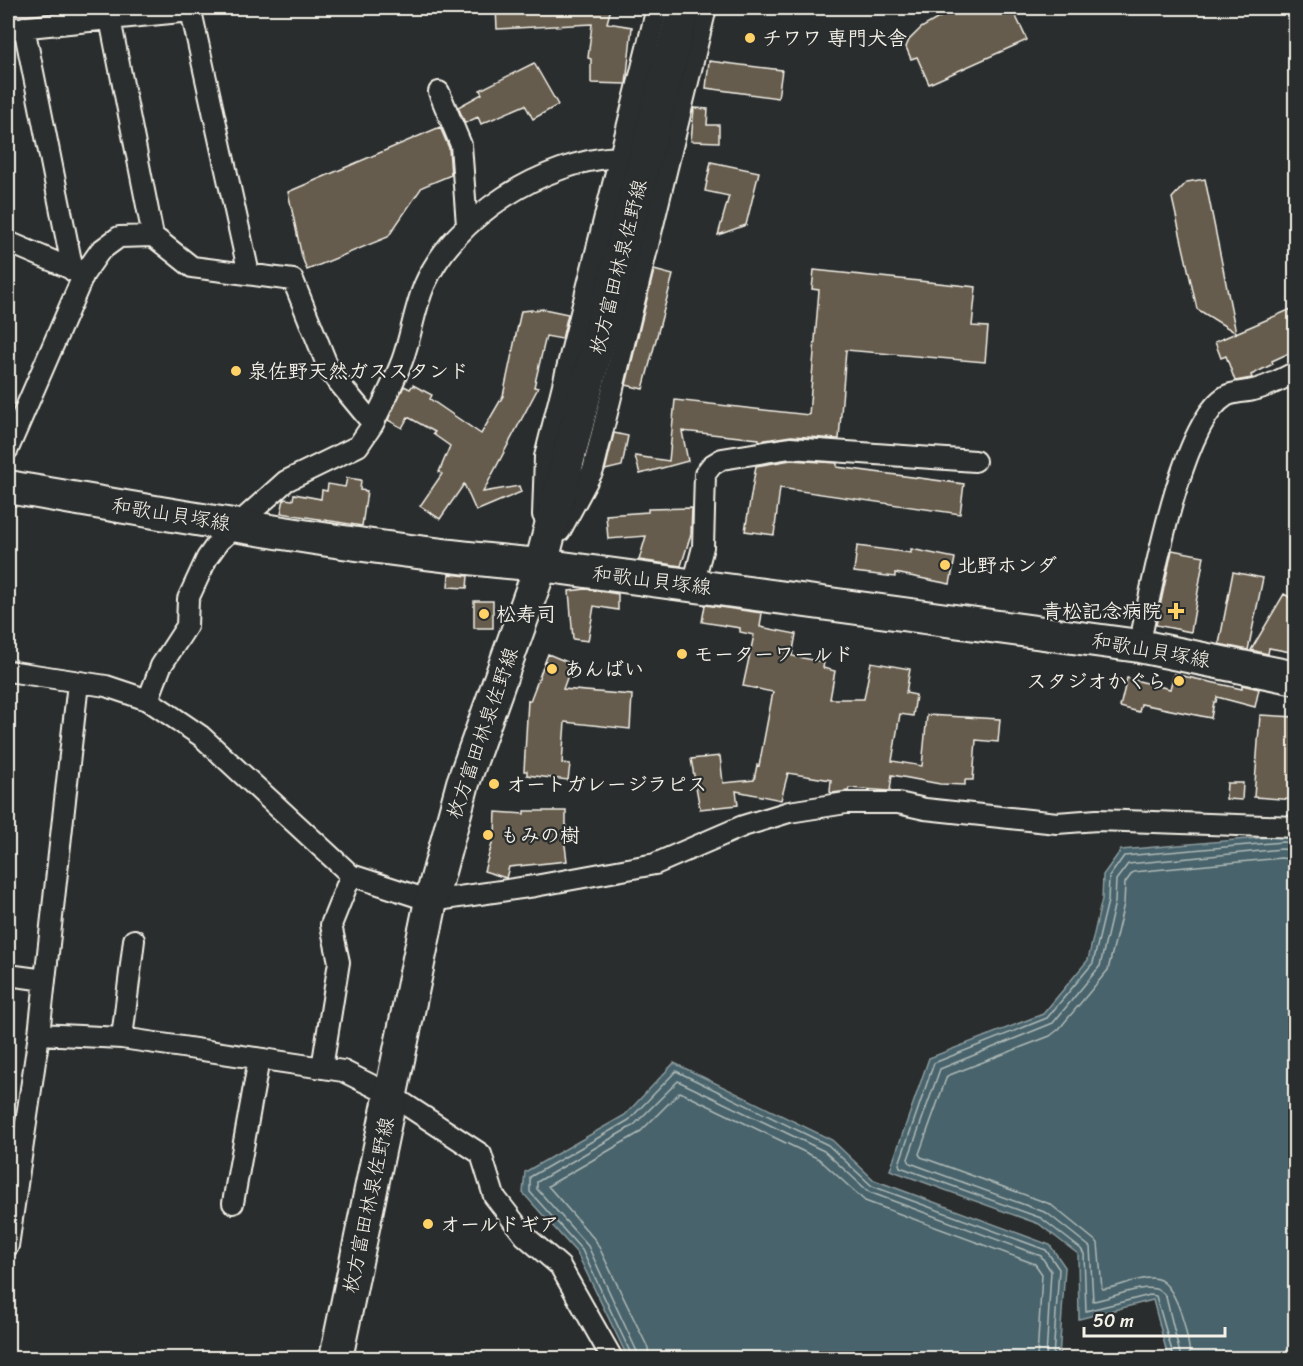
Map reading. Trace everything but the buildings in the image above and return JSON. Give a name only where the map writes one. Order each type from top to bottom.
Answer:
[{"type":"main road","name":"枚方富田林泉佐野線","points":[[336,1359],[431,901],[463,783],[541,565],[682,8]]},
{"type":"main road","name":"和歌山貝塚線","points":[[8,487],[236,525],[459,558],[541,565],[1139,646],[1296,678]]},
{"type":"street","points":[[541,565],[545,457],[618,157],[682,8]]},
{"type":"street","points":[[78,272],[16,28],[191,11],[249,274]]},
{"type":"street","points":[[110,19],[153,236]]},
{"type":"street","points":[[439,92],[461,145],[467,225]]},
{"type":"street","points":[[148,700],[161,666],[187,626],[188,599],[207,558],[219,541],[286,482],[358,446],[373,423],[402,360],[424,286],[438,259],[467,225],[508,193],[550,174],[604,158],[618,157]]},
{"type":"street","points":[[8,449],[78,272],[119,237],[153,236],[192,267],[293,280],[330,372],[373,423]]},
{"type":"street","points":[[8,243],[78,272]]},
{"type":"street","points":[[1139,646],[1170,512],[1195,438],[1204,422],[1226,396],[1256,390],[1296,372]]},
{"type":"street","points":[[693,585],[703,547],[706,516],[703,486],[705,474],[712,465],[722,459],[790,448],[975,461]]},
{"type":"street","points":[[8,671],[106,686],[148,700],[201,736],[351,875],[431,901],[535,886],[655,864],[743,825],[789,812],[846,803],[898,803],[925,809],[1058,823],[1097,820],[1296,827]]},
{"type":"street","points":[[8,1246],[14,1153],[39,1034],[78,683]]},
{"type":"street","points":[[322,1068],[339,962],[331,925],[351,875]]},
{"type":"street","points":[[122,1038],[134,940]]},
{"type":"street","points":[[8,975],[45,980]]},
{"type":"street","points":[[39,1034],[122,1038],[343,1071],[391,1095],[481,1154],[494,1196],[525,1236],[560,1266],[612,1359]]},
{"type":"street","points":[[233,1203],[259,1059]]},
{"type":"water","points":[[1282,836],[1295,837],[1295,1356],[1288,1358],[1168,1357],[1153,1300],[1079,1319],[1078,1254],[1039,1224],[890,1170],[929,1058],[1043,1014],[1088,960],[1102,899],[1103,875],[1121,850]]},
{"type":"water","points":[[674,1063],[832,1140],[874,1180],[1050,1245],[1065,1267],[1059,1358],[628,1358],[577,1253],[523,1193],[525,1172],[625,1115]]},
{"type":"place","name":"チワワ 専門犬舎","points":[[750,38]]},
{"type":"place","name":"泉佐野天然ガススタンド","points":[[236,371]]},
{"type":"place","name":"北野ホンダ","points":[[945,565]]},
{"type":"place","name":"青松記念病院","points":[[1176,611]]},
{"type":"place","name":"松寿司","points":[[484,614]]},
{"type":"place","name":"モーターワールド","points":[[682,654]]},
{"type":"place","name":"あんばい","points":[[552,669]]},
{"type":"place","name":"スタジオかぐら","points":[[1179,681]]},
{"type":"place","name":"オートガレージラピス","points":[[494,784]]},
{"type":"place","name":"もみの樹","points":[[488,835]]},
{"type":"place","name":"オールドギア","points":[[428,1224]]}]
